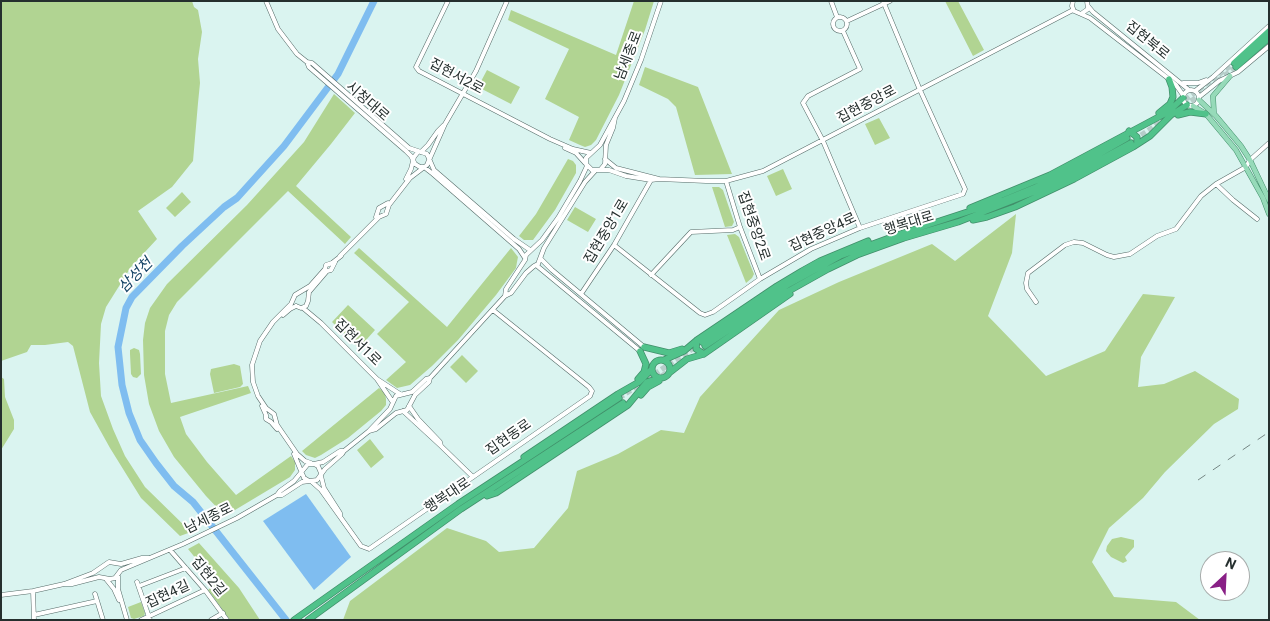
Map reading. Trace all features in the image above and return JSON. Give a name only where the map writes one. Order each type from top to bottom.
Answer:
[{"type":"highway","points":[[1269,31],[1235,65],[1269,38]]},
{"type":"highway","points":[[957,219],[980,203],[1050,175],[1161,112],[1170,104],[1173,94],[1169,76]]},
{"type":"highway","points":[[1131,130],[1168,112],[1183,97]]},
{"type":"highway","points":[[1150,136],[1163,122],[1190,105]]},
{"type":"highway","points":[[957,219],[987,217],[1014,207],[1074,179],[1132,142],[1150,136],[1165,123],[1182,113],[1206,114]]},
{"type":"highway","points":[[1131,130],[1137,136],[1132,142]]},
{"type":"highway","name":"행복대로","points":[[701,343],[768,297],[840,256],[957,219],[1036,187],[1132,142]]},
{"type":"highway","points":[[478,495],[482,484],[622,400],[647,382],[665,376],[687,359],[704,354],[810,281],[902,236]]},
{"type":"highway","points":[[701,343],[696,349],[704,354]]},
{"type":"highway","points":[[642,349],[669,353],[701,343]]},
{"type":"highway","points":[[622,400],[652,368],[655,361],[663,360],[701,343]]},
{"type":"highway","points":[[642,349],[669,364],[665,376]]},
{"type":"highway","points":[[642,349],[654,375],[665,376]]},
{"type":"highway","points":[[622,400],[644,372],[646,364],[642,349]]},
{"type":"highway","name":"행복대로","points":[[294,620],[622,400]]},
{"type":"highway","name":"행복대로","points":[[309,619],[478,495]]},
{"type":"main road","points":[[1214,114],[1212,96],[1230,76]]},
{"type":"main road","points":[[1199,99],[1241,146],[1250,160],[1269,200]]},
{"type":"main road","points":[[1190,105],[1206,114],[1236,150],[1269,214]]},
{"type":"street","name":"시청대로","points":[[266,1],[278,29],[308,65],[409,148],[419,152]]},
{"type":"street","name":"집현서2로","points":[[448,1],[416,67],[419,71],[576,153],[587,165]]},
{"type":"street","points":[[386,207],[412,175],[427,165],[445,124],[463,94],[495,31],[507,1]]},
{"type":"street","name":"남세종로","points":[[592,152],[600,145],[615,118],[641,60],[661,1]]},
{"type":"street","points":[[831,1],[837,17]]},
{"type":"street","points":[[847,21],[890,1]]},
{"type":"street","points":[[1073,1],[1072,6],[1076,13],[1090,18],[1169,76],[1183,83],[1189,90],[1195,91],[1269,26]]},
{"type":"street","points":[[884,3],[920,90]]},
{"type":"street","points":[[1082,14],[1086,11],[1088,4]]},
{"type":"street","name":"집현북로","points":[[1088,4],[1093,12],[1169,76]]},
{"type":"street","name":"집현중앙로","points":[[600,170],[610,170],[626,176],[651,180],[726,181],[762,171],[1073,10]]},
{"type":"street","points":[[837,17],[844,17],[847,21],[847,28],[843,31]]},
{"type":"street","points":[[837,17],[833,23],[834,28],[838,31],[843,31]]},
{"type":"street","points":[[843,31],[860,69],[808,96],[803,103],[823,141],[860,228]]},
{"type":"street","points":[[1169,76],[1183,97],[1184,102],[1190,105],[1218,81],[1238,72],[1269,46]]},
{"type":"street","name":"시청대로","points":[[308,65],[312,62],[414,160]]},
{"type":"street","points":[[1183,83],[1198,83],[1213,77]]},
{"type":"street","name":"집현중앙4로","points":[[614,245],[705,315],[713,312],[760,279],[811,249],[860,228],[962,194],[965,189],[920,90]]},
{"type":"street","points":[[1183,97],[1185,92],[1189,90]]},
{"type":"street","points":[[1195,91],[1199,99]]},
{"type":"street","name":"남세종로","points":[[604,158],[606,145],[615,118]]},
{"type":"street","points":[[380,214],[387,213],[386,207],[409,174],[419,152],[428,146],[445,124]]},
{"type":"street","name":"집현서2로","points":[[550,139],[573,148],[592,152]]},
{"type":"street","points":[[1036,302],[1027,289],[1028,273],[1065,245],[1074,242],[1083,243],[1107,256],[1114,257],[1130,254],[1156,236],[1176,229],[1201,196],[1216,184],[1246,167],[1250,160],[1269,144]]},
{"type":"street","points":[[419,152],[427,154],[434,170],[514,239],[531,250],[538,251],[552,270],[642,349]]},
{"type":"street","points":[[369,431],[376,429],[390,417],[402,412],[410,404],[415,395],[429,382],[430,378],[535,265],[585,182],[605,164],[604,158],[600,153],[592,152],[586,158],[587,165],[580,181],[558,218],[525,259],[506,289],[505,296]]},
{"type":"street","name":"집현중앙로","points":[[604,158],[616,168],[660,179]]},
{"type":"street","points":[[414,160],[417,166],[424,167],[514,245],[529,264],[535,265],[642,349]]},
{"type":"street","points":[[587,165],[595,171]]},
{"type":"street","name":"집현중앙1로","points":[[581,294],[614,245],[651,180]]},
{"type":"street","name":"집현중앙2로","points":[[726,181],[740,227],[760,279]]},
{"type":"street","points":[[1216,184],[1257,219]]},
{"type":"street","points":[[307,297],[326,270],[326,265],[331,265],[373,223],[380,214],[380,207],[386,207]]},
{"type":"street","points":[[651,275],[691,232],[733,230],[740,227]]},
{"type":"street","points":[[326,270],[310,286],[295,295],[293,300],[270,326],[260,341],[252,365],[253,382],[260,399],[269,414],[274,414],[273,420],[294,454],[304,478],[311,482],[317,480],[344,451],[369,431],[390,409],[394,398],[412,392],[426,379],[430,378]]},
{"type":"street","points":[[270,326],[290,309],[296,306],[302,307],[308,302],[304,293],[299,293]]},
{"type":"street","points":[[293,300],[296,306]]},
{"type":"street","name":"집현서1로","points":[[308,302],[311,310],[322,323],[377,379],[393,403]]},
{"type":"street","name":"집현서1로","points":[[302,307],[322,323]]},
{"type":"street","name":"집현동로","points":[[311,482],[321,490],[361,546],[369,549],[590,396],[592,391],[589,387],[493,310]]},
{"type":"street","name":"집현서1로","points":[[377,379],[402,394]]},
{"type":"street","points":[[402,394],[408,398],[418,419],[440,442],[441,446]]},
{"type":"street","points":[[393,403],[395,408],[441,446],[473,477]]},
{"type":"street","points":[[269,414],[266,419],[273,420],[297,454],[305,461],[319,467],[321,474]]},
{"type":"street","points":[[303,472],[305,466],[323,462],[340,451],[344,451]]},
{"type":"street","name":"남세종로","points":[[118,574],[237,518],[276,495],[303,472]]},
{"type":"street","name":"집현동로","points":[[321,474],[324,488],[340,516]]},
{"type":"street","name":"남세종로","points":[[276,495],[282,496],[297,485],[311,482]]},
{"type":"street","name":"집현2길","points":[[170,550],[205,590],[227,620]]},
{"type":"street","name":"남세종로","points":[[114,563],[122,564],[142,558],[149,558]]},
{"type":"street","points":[[1,595],[33,591],[64,584],[93,573],[109,562],[114,563],[118,568],[118,590],[127,620]]},
{"type":"street","points":[[102,567],[102,572],[114,589],[124,611]]},
{"type":"street","points":[[150,618],[138,584],[186,568]]},
{"type":"street","points":[[64,584],[72,584],[93,578],[112,579],[118,574]]},
{"type":"street","name":"집현4길","points":[[141,620],[150,618],[205,590]]},
{"type":"street","points":[[33,591],[34,618],[97,601]]},
{"type":"street","points":[[95,594],[102,620]]},
{"type":"street","points":[[211,620],[223,613]]},
{"type":"green space","points":[[1,1],[192,1],[194,7],[198,10],[202,32],[198,59],[200,83],[193,161],[172,187],[138,211],[157,239],[131,267],[106,307],[101,324],[99,363],[101,396],[125,456],[145,487],[191,532],[180,536],[141,498],[110,448],[90,412],[73,346],[68,342],[31,345],[27,352],[1,361]]},
{"type":"green space","points":[[634,1],[654,1],[645,30],[619,95],[596,140],[591,145],[585,147],[569,140],[579,117],[545,99],[569,49],[508,20],[511,10],[616,55]]},
{"type":"green space","points":[[945,1],[958,1],[984,50],[973,56]]},
{"type":"green space","points":[[645,67],[698,87],[732,174],[695,175],[676,107],[668,99],[639,85]]},
{"type":"green space","points":[[487,70],[520,87],[511,104],[478,87]]},
{"type":"green space","points":[[334,94],[355,113],[296,186],[351,237],[345,244],[288,191],[177,302],[169,315],[165,331],[165,374],[171,403],[248,386],[251,393],[180,417],[186,434],[207,462],[236,495],[291,456],[295,462],[295,470],[290,477],[225,516],[174,457],[159,431],[149,404],[144,375],[143,340],[145,323],[150,308],[167,284],[247,205],[304,142]]},
{"type":"green space","points":[[879,118],[890,138],[875,145],[865,124]]},
{"type":"green space","points":[[568,159],[576,165],[576,173],[555,210],[533,240],[524,240],[519,236],[536,214]]},
{"type":"green space","points":[[783,169],[792,189],[776,196],[767,176]]},
{"type":"green space","points":[[712,187],[719,187],[723,190],[734,222],[732,226],[725,227]]},
{"type":"green space","points":[[182,192],[191,202],[175,217],[166,208]]},
{"type":"green space","points":[[575,207],[596,219],[588,232],[567,220]]},
{"type":"green space","points":[[1016,214],[1012,253],[988,316],[1046,376],[1105,351],[1143,294],[1175,297],[1141,357],[1138,387],[1164,384],[1195,371],[1239,399],[1238,409],[1214,424],[1165,472],[1143,498],[1109,528],[1092,562],[1114,597],[1176,602],[1200,620],[343,620],[350,601],[447,528],[486,541],[499,552],[534,548],[568,508],[577,471],[618,454],[661,430],[684,433],[700,397],[779,310],[839,282],[932,244],[955,261]]},
{"type":"green space","points":[[735,234],[739,237],[754,274],[746,283],[727,235]]},
{"type":"green space","points":[[359,248],[447,327],[511,248],[518,257],[516,268],[458,340],[410,385],[397,388],[386,380],[406,362],[377,334],[409,302],[354,253]]},
{"type":"green space","points":[[348,305],[375,330],[359,348],[332,322]]},
{"type":"green space","points":[[134,348],[139,350],[140,354],[141,374],[137,378],[131,374],[130,350]]},
{"type":"green space","points":[[462,355],[478,371],[466,383],[450,367]]},
{"type":"green space","points":[[234,364],[240,366],[243,384],[240,387],[214,393],[210,374],[211,369]]},
{"type":"green space","points":[[1,377],[4,379],[5,397],[14,420],[14,429],[1,450]]},
{"type":"green space","points":[[379,388],[385,393],[386,405],[348,438],[315,458],[306,455],[302,451]]},
{"type":"green space","points":[[370,439],[384,457],[371,468],[357,450]]},
{"type":"green space","points":[[1121,537],[1134,540],[1134,547],[1125,557],[1127,561],[1123,563],[1111,557],[1106,551],[1112,539]]},
{"type":"green space","points":[[199,543],[239,588],[260,620],[230,620],[208,590],[216,583],[188,549]]},
{"type":"green space","points":[[141,602],[145,613],[144,616],[131,618],[128,607]]},
{"type":"water","points":[[306,494],[351,557],[314,590],[263,521]]},
{"type":"waterway","name":"삼성천","points":[[286,620],[193,502],[174,486],[140,440],[129,413],[122,385],[118,347],[126,308],[132,297],[182,246],[224,207],[237,198],[284,146],[338,74],[374,1]]},
{"type":"tunnel","points":[[1178,105],[1234,63]]},
{"type":"tunnel","points":[[1218,81],[1236,67]]},
{"type":"tunnel","points":[[1184,106],[1203,93]]},
{"type":"tunnel","points":[[1134,140],[1164,120]]},
{"type":"tunnel","points":[[619,398],[698,345]]},
{"type":"tunnel","points":[[655,381],[672,369]]},
{"type":"railway","points":[[1198,480],[1269,432]]}]
